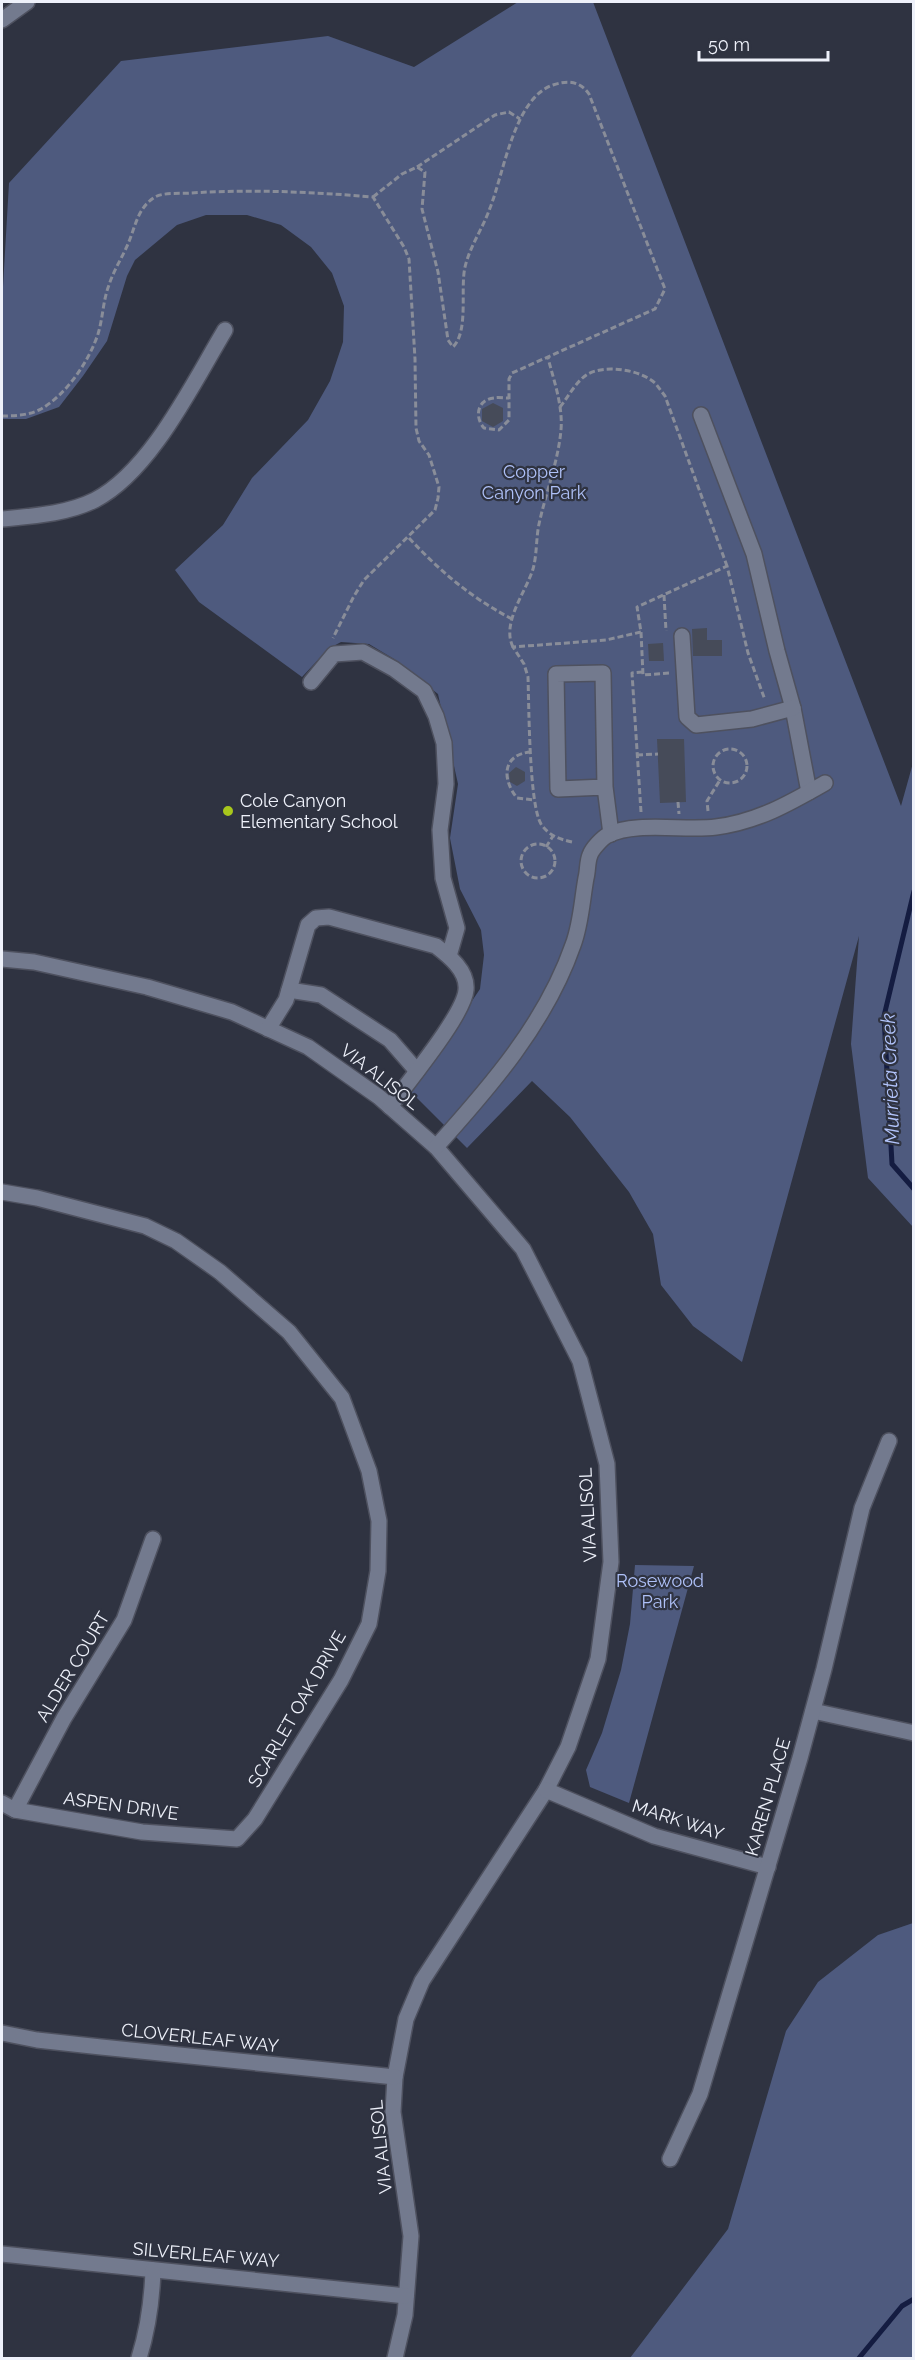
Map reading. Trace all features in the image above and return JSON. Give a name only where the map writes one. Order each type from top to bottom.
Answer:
[{"type":"street","points":[[2,20],[27,2]]},
{"type":"street","points":[[2,519],[38,516],[66,510],[96,500],[120,482],[143,460],[167,426],[225,330]]},
{"type":"street","points":[[701,415],[754,554],[793,708],[809,792]]},
{"type":"street","points":[[682,636],[687,717],[696,725],[752,719],[793,708]]},
{"type":"street","points":[[310,682],[334,654],[363,652],[394,669],[424,691],[444,742],[446,784],[440,830],[444,878],[457,928],[449,956]]},
{"type":"street","points":[[605,787],[558,789],[556,674],[603,673],[605,787],[611,834]]},
{"type":"street","points":[[436,1148],[486,1092],[509,1061],[551,995],[574,944],[590,855],[606,836],[626,829],[715,828],[750,821],[786,806],[825,783]]},
{"type":"street","points":[[268,1029],[286,1000],[308,925],[316,918],[329,916],[436,946],[462,970],[467,989],[447,1029],[390,1107]]},
{"type":"street","name":"VIA ALISOL","points":[[2,959],[34,962],[147,987],[232,1012],[308,1047],[390,1107],[436,1148],[523,1249],[580,1361],[607,1464],[611,1562],[598,1659],[568,1747],[546,1790],[422,1981],[406,2019],[395,2077],[393,2112],[411,2236],[405,2315],[394,2358]]},
{"type":"street","points":[[289,990],[321,996],[331,1002],[390,1040],[417,1071]]},
{"type":"street","name":"SCARLET OAK DRIVE","points":[[2,1192],[37,1198],[145,1226],[176,1241],[220,1272],[289,1332],[336,1390],[342,1398],[362,1450],[369,1471],[379,1521],[378,1571],[369,1624],[341,1680],[255,1819],[237,1839]]},
{"type":"street","name":"KAREN PLACE","points":[[670,2159],[700,2094],[813,1711],[862,1509],[889,1442]]},
{"type":"street","name":"ALDER COURT","points":[[8,1806],[124,1620],[153,1539]]},
{"type":"street","points":[[813,1711],[914,1733]]},
{"type":"street","name":"MARK WAY","points":[[546,1790],[654,1836],[768,1867]]},
{"type":"street","name":"ASPEN DRIVE","points":[[8,1806],[142,1832],[237,1839]]},
{"type":"street","name":"CLOVERLEAF WAY","points":[[2,2033],[101,2048],[395,2077]]},
{"type":"street","name":"SILVERLEAF WAY","points":[[2,2254],[406,2296]]},
{"type":"street","points":[[139,2358],[146,2335],[153,2270]]},
{"type":"path","points":[[417,167],[425,172],[422,209],[438,272],[447,340],[453,347],[458,342],[461,331],[465,268],[490,208],[520,119],[535,95],[560,83],[573,82],[583,85],[589,94],[665,289],[655,309],[512,373],[509,379],[509,398],[509,420],[506,426],[500,430],[484,428],[477,414],[481,404],[493,398],[509,398]]},
{"type":"path","points":[[2,416],[19,416],[40,410],[58,397],[68,386],[86,360],[98,334],[108,286],[130,240],[138,217],[144,206],[157,196],[233,190],[273,190],[373,197],[402,174],[417,167],[495,115],[509,112],[520,119]]},
{"type":"path","points":[[333,638],[364,580],[435,510],[440,487],[429,454],[419,441],[416,428],[415,359],[409,259],[373,197]]},
{"type":"path","points":[[513,647],[509,632],[512,619],[534,567],[539,525],[551,486],[561,429],[560,407],[548,358]]},
{"type":"path","points":[[560,407],[576,385],[589,374],[607,369],[645,376],[656,384],[665,396],[727,567]]},
{"type":"path","points":[[409,538],[449,578],[482,603],[512,619]]},
{"type":"path","points":[[641,814],[632,673],[643,672]]},
{"type":"path","points":[[728,749],[738,751],[746,759],[744,776],[734,782],[720,779],[714,769],[715,759],[728,749]]},
{"type":"path","points":[[531,752],[522,753],[513,758],[507,768],[506,777],[509,788],[516,798],[534,800]]},
{"type":"path","points":[[637,755],[658,754]]},
{"type":"path","points":[[709,813],[707,801],[720,779]]},
{"type":"path","points":[[678,802],[679,816]]},
{"type":"path","points":[[546,847],[553,836]]},
{"type":"path","points":[[531,845],[546,847],[554,855],[555,861],[551,871],[538,878],[527,874],[521,864],[523,853],[531,845]]},
{"type":"green space","name":"Copper Canyon Park","points":[[518,2],[593,2],[901,806],[913,763],[913,1227],[868,1178],[851,1044],[859,936],[742,1362],[693,1326],[661,1285],[653,1234],[629,1192],[570,1117],[532,1081],[467,1148],[411,1092],[480,989],[484,955],[481,930],[460,889],[450,838],[458,784],[438,694],[394,659],[369,644],[341,642],[328,649],[302,677],[199,602],[175,570],[223,525],[252,478],[308,420],[330,381],[343,342],[344,306],[332,273],[311,247],[281,225],[247,215],[206,215],[177,225],[135,260],[127,276],[107,341],[59,407],[26,419],[2,419],[2,304],[9,183],[121,61],[328,36],[414,67]]},
{"type":"green space","name":"Rosewood Park","points":[[635,1565],[694,1566],[629,1803],[590,1787],[586,1770],[602,1733],[621,1670],[630,1624]]},
{"type":"green space","points":[[913,1923],[913,2358],[630,2358],[728,2229],[786,2031],[818,1982],[878,1935]]},
{"type":"building","points":[[493,403],[503,408],[503,421],[493,427],[482,421],[482,409]]},
{"type":"building","points":[[707,628],[707,640],[722,640],[722,656],[693,656],[692,629]]},
{"type":"building","points":[[663,643],[664,661],[649,661],[648,644]]},
{"type":"building","points":[[657,739],[684,739],[686,802],[660,803]]},
{"type":"building","points":[[516,767],[525,772],[525,781],[517,786],[510,782],[509,773]]},
{"type":"waterway","name":"Murrieta Creek","points":[[914,891],[884,1016],[892,1164],[914,1189]]},
{"type":"waterway","name":"Murrieta Creek","points":[[859,2358],[902,2306],[914,2299]]},
{"type":"place","name":"Cole Canyon Elementary School","points":[[228,811]]}]
